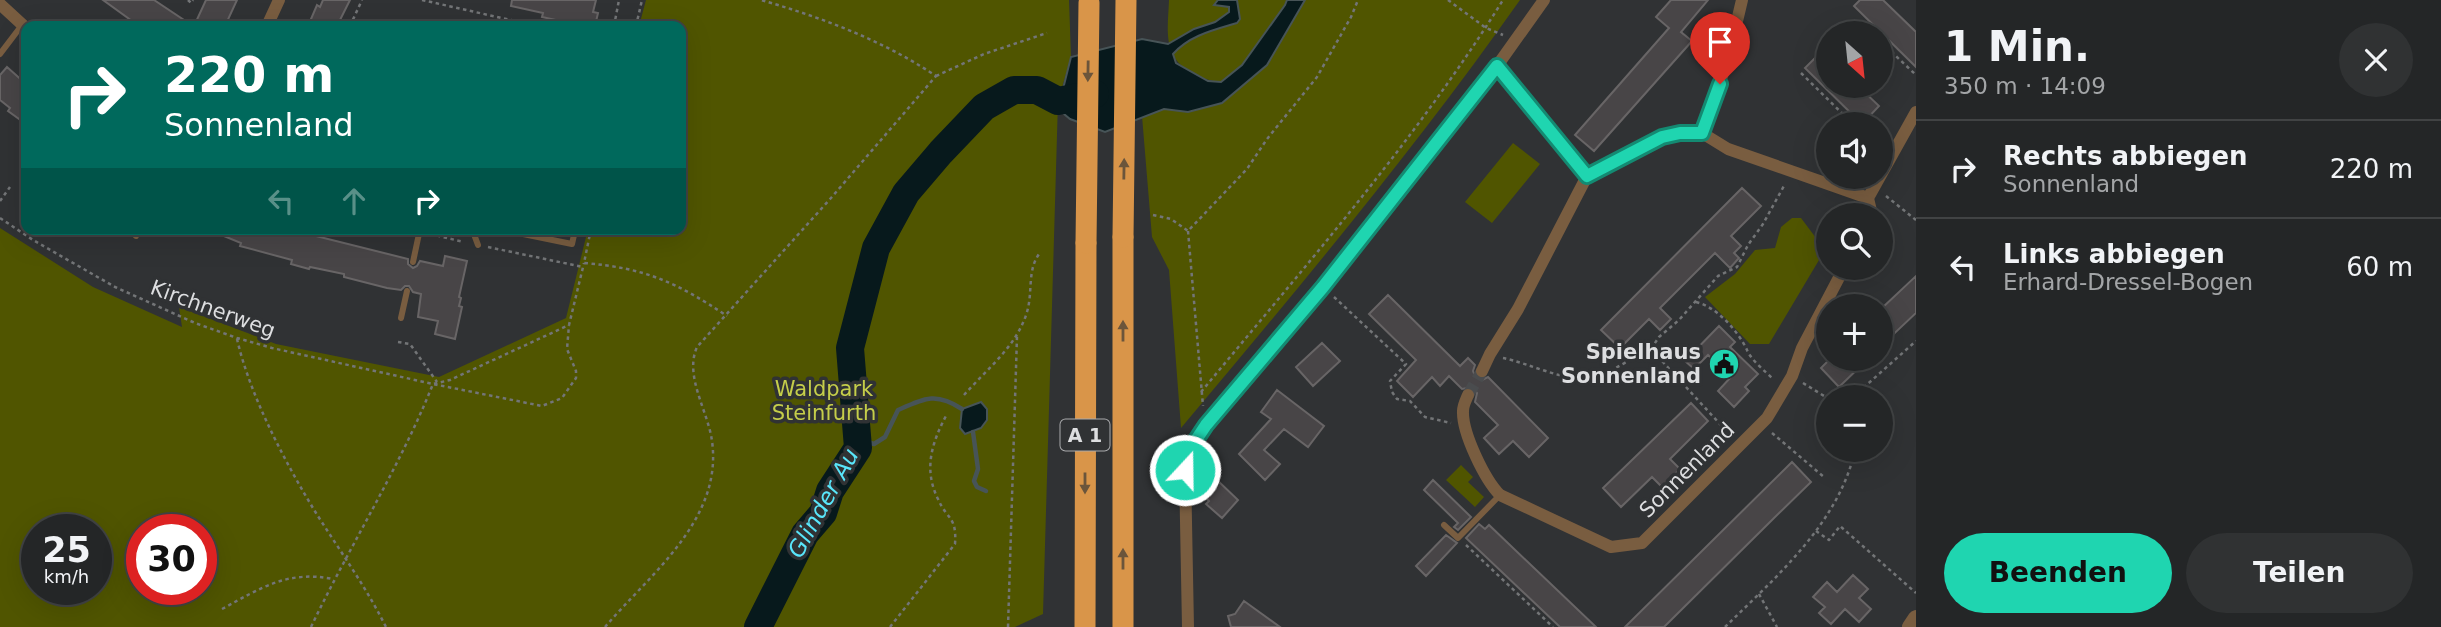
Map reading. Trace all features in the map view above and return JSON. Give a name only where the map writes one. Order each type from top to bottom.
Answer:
[{"type":"highway","name":"A 1","points":[[1123,627],[1126,0]]},
{"type":"highway","name":"A 1","points":[[1085,627],[1089,2]]},
{"type":"street","points":[[269,21],[279,0]]},
{"type":"street","points":[[1188,627],[1185,470],[1192,446],[1206,425],[1323,287],[1497,66],[1544,0]]},
{"type":"street","points":[[0,4],[21,24]]},
{"type":"street","points":[[1702,133],[1728,59],[1740,6]]},
{"type":"street","points":[[1497,66],[1587,176]]},
{"type":"street","points":[[1872,203],[1872,193],[1916,112]]},
{"type":"street","points":[[1482,371],[1518,309],[1587,176],[1662,137],[1680,133],[1702,133],[1728,149],[1791,172],[1872,193]]},
{"type":"street","name":"Sonnenland","points":[[1500,495],[1611,547],[1642,543],[1761,424],[1792,376],[1802,348],[1838,280]]},
{"type":"street","points":[[1468,395],[1463,408],[1464,426],[1488,480],[1500,495]]},
{"type":"street","points":[[1910,627],[1916,618]]},
{"type":"lane","points":[[0,54],[21,30]]},
{"type":"lane","points":[[413,262],[419,235]]},
{"type":"lane","points":[[474,235],[478,245]]},
{"type":"lane","points":[[528,235],[572,244],[574,235]]},
{"type":"lane","points":[[401,318],[407,291]]},
{"type":"lane","points":[[1444,525],[1458,538],[1500,495]]},
{"type":"path","points":[[188,0],[191,3],[193,0]]},
{"type":"path","points":[[352,21],[362,0]]},
{"type":"path","points":[[422,0],[515,21]]},
{"type":"path","points":[[615,21],[619,0]]},
{"type":"path","points":[[637,21],[642,0]]},
{"type":"path","points":[[761,0],[846,28],[936,76]]},
{"type":"path","points":[[1206,425],[1188,231],[1247,169],[1267,139],[1317,77],[1358,0]]},
{"type":"path","points":[[1448,0],[1486,28],[1516,41]]},
{"type":"path","points":[[1201,392],[1376,180],[1486,28],[1503,0]]},
{"type":"path","points":[[605,627],[679,545],[703,503],[711,472],[712,441],[693,372],[692,358],[697,347],[936,76],[984,54],[1047,33]]},
{"type":"path","points":[[1894,54],[1916,75]]},
{"type":"path","points":[[1801,73],[1841,112]]},
{"type":"path","points":[[1490,355],[1527,363],[1562,376],[1594,379],[1651,349],[1718,276],[1737,267],[1791,172]]},
{"type":"path","points":[[0,201],[10,187]]},
{"type":"path","points":[[1872,193],[1916,220]]},
{"type":"path","points":[[1153,215],[1171,219],[1188,231]]},
{"type":"path","name":"Kirchnerweg","points":[[0,218],[21,232]]},
{"type":"path","name":"Kirchnerweg","points":[[26,235],[115,288],[237,338],[433,384],[542,406],[562,398],[576,378],[567,349],[569,325]]},
{"type":"path","points":[[437,235],[583,265],[624,267],[663,279],[688,291],[727,316]]},
{"type":"path","points":[[311,627],[333,579],[401,458],[433,384],[450,380],[569,325],[590,235]]},
{"type":"path","points":[[1008,627],[1017,336],[1027,311],[1032,264],[1039,254]]},
{"type":"path","points":[[1323,287],[1406,364],[1390,381],[1392,392],[1397,399],[1409,401],[1425,417],[1464,426]]},
{"type":"path","points":[[1696,302],[1706,304],[1721,316],[1745,342],[1746,350],[1783,391]]},
{"type":"path","points":[[964,395],[1017,336]]},
{"type":"path","points":[[237,338],[242,358],[280,449],[368,592],[386,627]]},
{"type":"path","points":[[1866,385],[1916,341]]},
{"type":"path","points":[[398,342],[410,344],[438,383]]},
{"type":"path","points":[[1651,349],[1740,445]]},
{"type":"path","points":[[1792,376],[1816,391]]},
{"type":"path","points":[[890,627],[955,544],[956,530],[949,514],[938,501],[930,475],[934,438],[947,415]]},
{"type":"path","points":[[1761,424],[1824,477]]},
{"type":"path","points":[[1725,627],[1787,566],[1816,531],[1844,483],[1851,462]]},
{"type":"path","points":[[1816,531],[1829,540],[1840,526],[1916,593]]},
{"type":"path","points":[[1462,541],[1553,627]]},
{"type":"path","points":[[222,610],[258,589],[285,578],[304,576],[333,579]]},
{"type":"path","points":[[1759,594],[1777,627]]},
{"type":"green space","name":"Waldpark Steinfurth","points":[[646,0],[1069,0],[1071,57],[1058,101],[1043,614],[1015,627],[0,627],[0,228],[93,287],[182,327],[179,307],[276,344],[439,377],[566,318],[587,235],[686,235],[686,21],[640,21]]},
{"type":"green space","points":[[1169,0],[1218,0],[1214,4],[1230,7],[1229,12],[1215,22],[1194,29],[1181,45],[1198,35],[1237,23],[1240,19],[1237,0],[1287,0],[1242,65],[1221,82],[1208,80],[1189,71],[1174,57],[1168,40]]},
{"type":"green space","points":[[1305,0],[1520,0],[1397,164],[1181,428],[1169,270],[1152,237],[1142,116],[1164,109],[1188,112],[1267,65]]},
{"type":"green space","points":[[1513,143],[1540,164],[1492,223],[1465,202]]},
{"type":"green space","points":[[1792,218],[1801,218],[1816,238],[1816,265],[1769,344],[1750,344],[1705,297],[1735,274],[1755,250],[1775,248],[1781,227]]},
{"type":"green space","points":[[1461,465],[1473,477],[1468,482],[1484,497],[1475,507],[1446,480]]},
{"type":"shaded area","points":[[1218,0],[1237,0],[1240,19],[1237,23],[1195,38],[1173,54],[1176,63],[1208,81],[1221,82],[1242,65],[1287,0],[1305,0],[1267,65],[1222,103],[1188,112],[1164,109],[1105,132],[1070,119],[1058,109],[1071,57],[1142,39],[1168,44],[1194,29],[1215,22],[1229,12],[1229,7],[1214,5]]},
{"type":"shaded area","points":[[981,402],[987,409],[987,420],[981,428],[965,434],[960,428],[962,409]]},
{"type":"building","points":[[103,0],[154,0],[186,21],[132,21]]},
{"type":"building","points":[[206,0],[237,0],[227,21],[196,21]]},
{"type":"building","points":[[323,0],[350,0],[340,21],[310,21],[317,5],[320,7]]},
{"type":"building","points":[[512,0],[596,0],[593,12],[598,13],[596,21],[560,21],[542,17],[543,13],[511,6]]},
{"type":"building","points":[[1671,0],[1708,0],[1681,32],[1692,41],[1594,151],[1575,135],[1669,28],[1656,17]]},
{"type":"building","points":[[1860,0],[1883,0],[1916,32],[1916,67],[1894,45],[1894,21],[1869,21],[1854,6]]},
{"type":"building","points":[[1816,57],[1816,79],[1805,68]]},
{"type":"building","points":[[7,67],[21,80],[21,120],[8,111],[10,108],[0,100],[0,75]]},
{"type":"building","points":[[1836,98],[1871,98],[1879,106],[1873,112],[1850,112]]},
{"type":"building","points":[[1742,188],[1761,206],[1731,236],[1741,246],[1734,253],[1739,258],[1730,268],[1715,253],[1660,308],[1671,319],[1660,330],[1649,319],[1620,348],[1601,330]]},
{"type":"building","points":[[222,235],[312,235],[408,259],[408,264],[413,268],[420,261],[443,266],[445,256],[467,261],[459,297],[459,306],[462,307],[455,339],[435,334],[438,321],[418,317],[421,294],[413,292],[409,286],[401,290],[387,288],[344,277],[344,274],[310,267],[309,269],[291,264],[292,260],[240,246],[241,243]]},
{"type":"building","points":[[1916,276],[1916,313],[1893,335],[1893,298]]},
{"type":"building","points":[[1388,295],[1460,366],[1468,358],[1475,365],[1475,376],[1482,380],[1488,377],[1548,438],[1529,457],[1513,441],[1499,454],[1484,438],[1498,425],[1475,402],[1477,393],[1472,387],[1462,389],[1449,376],[1440,386],[1432,377],[1413,397],[1397,381],[1416,360],[1369,314]]},
{"type":"building","name":"Spielhaus Sonnenland","points":[[1719,326],[1735,342],[1730,347],[1758,374],[1745,387],[1749,391],[1734,407],[1718,391],[1731,377],[1708,355],[1694,369],[1685,361]]},
{"type":"building","points":[[1322,343],[1340,361],[1313,386],[1296,367]]},
{"type":"building","points":[[1824,371],[1856,371],[1841,385],[1837,385]]},
{"type":"building","points":[[1277,390],[1324,426],[1308,447],[1284,429],[1264,450],[1280,464],[1265,480],[1239,454],[1271,419],[1261,412]]},
{"type":"building","points":[[1691,403],[1708,421],[1670,459],[1680,469],[1662,487],[1652,477],[1621,507],[1603,488]]},
{"type":"building","points":[[1792,462],[1811,482],[1664,627],[1625,627]]},
{"type":"building","points":[[1216,479],[1238,500],[1222,518],[1206,504],[1209,501],[1202,494]]},
{"type":"building","points":[[1433,480],[1471,517],[1458,530],[1454,527],[1458,523],[1424,490]]},
{"type":"building","points":[[1479,524],[1485,529],[1489,525],[1596,627],[1560,627],[1466,538]]},
{"type":"building","points":[[1446,535],[1457,543],[1426,576],[1416,566]]},
{"type":"building","points":[[1853,575],[1868,589],[1859,598],[1871,609],[1859,622],[1845,609],[1831,624],[1819,613],[1825,607],[1813,597],[1827,582],[1837,592]]},
{"type":"building","points":[[1244,601],[1280,627],[1231,627],[1228,616],[1235,614]]},
{"type":"waterway","name":"Glinder Au","points":[[758,627],[805,534],[823,513],[830,491],[858,448],[850,348],[876,248],[906,193],[984,107],[1014,90],[1037,90],[1058,101],[1095,94]]},
{"type":"waterway","points":[[856,434],[864,441],[874,444],[885,437],[898,410],[923,400],[945,400],[962,409]]},
{"type":"waterway","points":[[973,432],[978,469],[974,481],[977,487],[986,491]]},
{"type":"tunnel","points":[[1468,395],[1482,371]]},
{"type":"place","name":"Spielhaus Sonnenland","points":[[1724,364]]},
{"type":"route","points":[[1185,470],[1192,446],[1206,425],[1323,287],[1497,66],[1587,176],[1662,137],[1680,133],[1702,133],[1720,84]]}]
